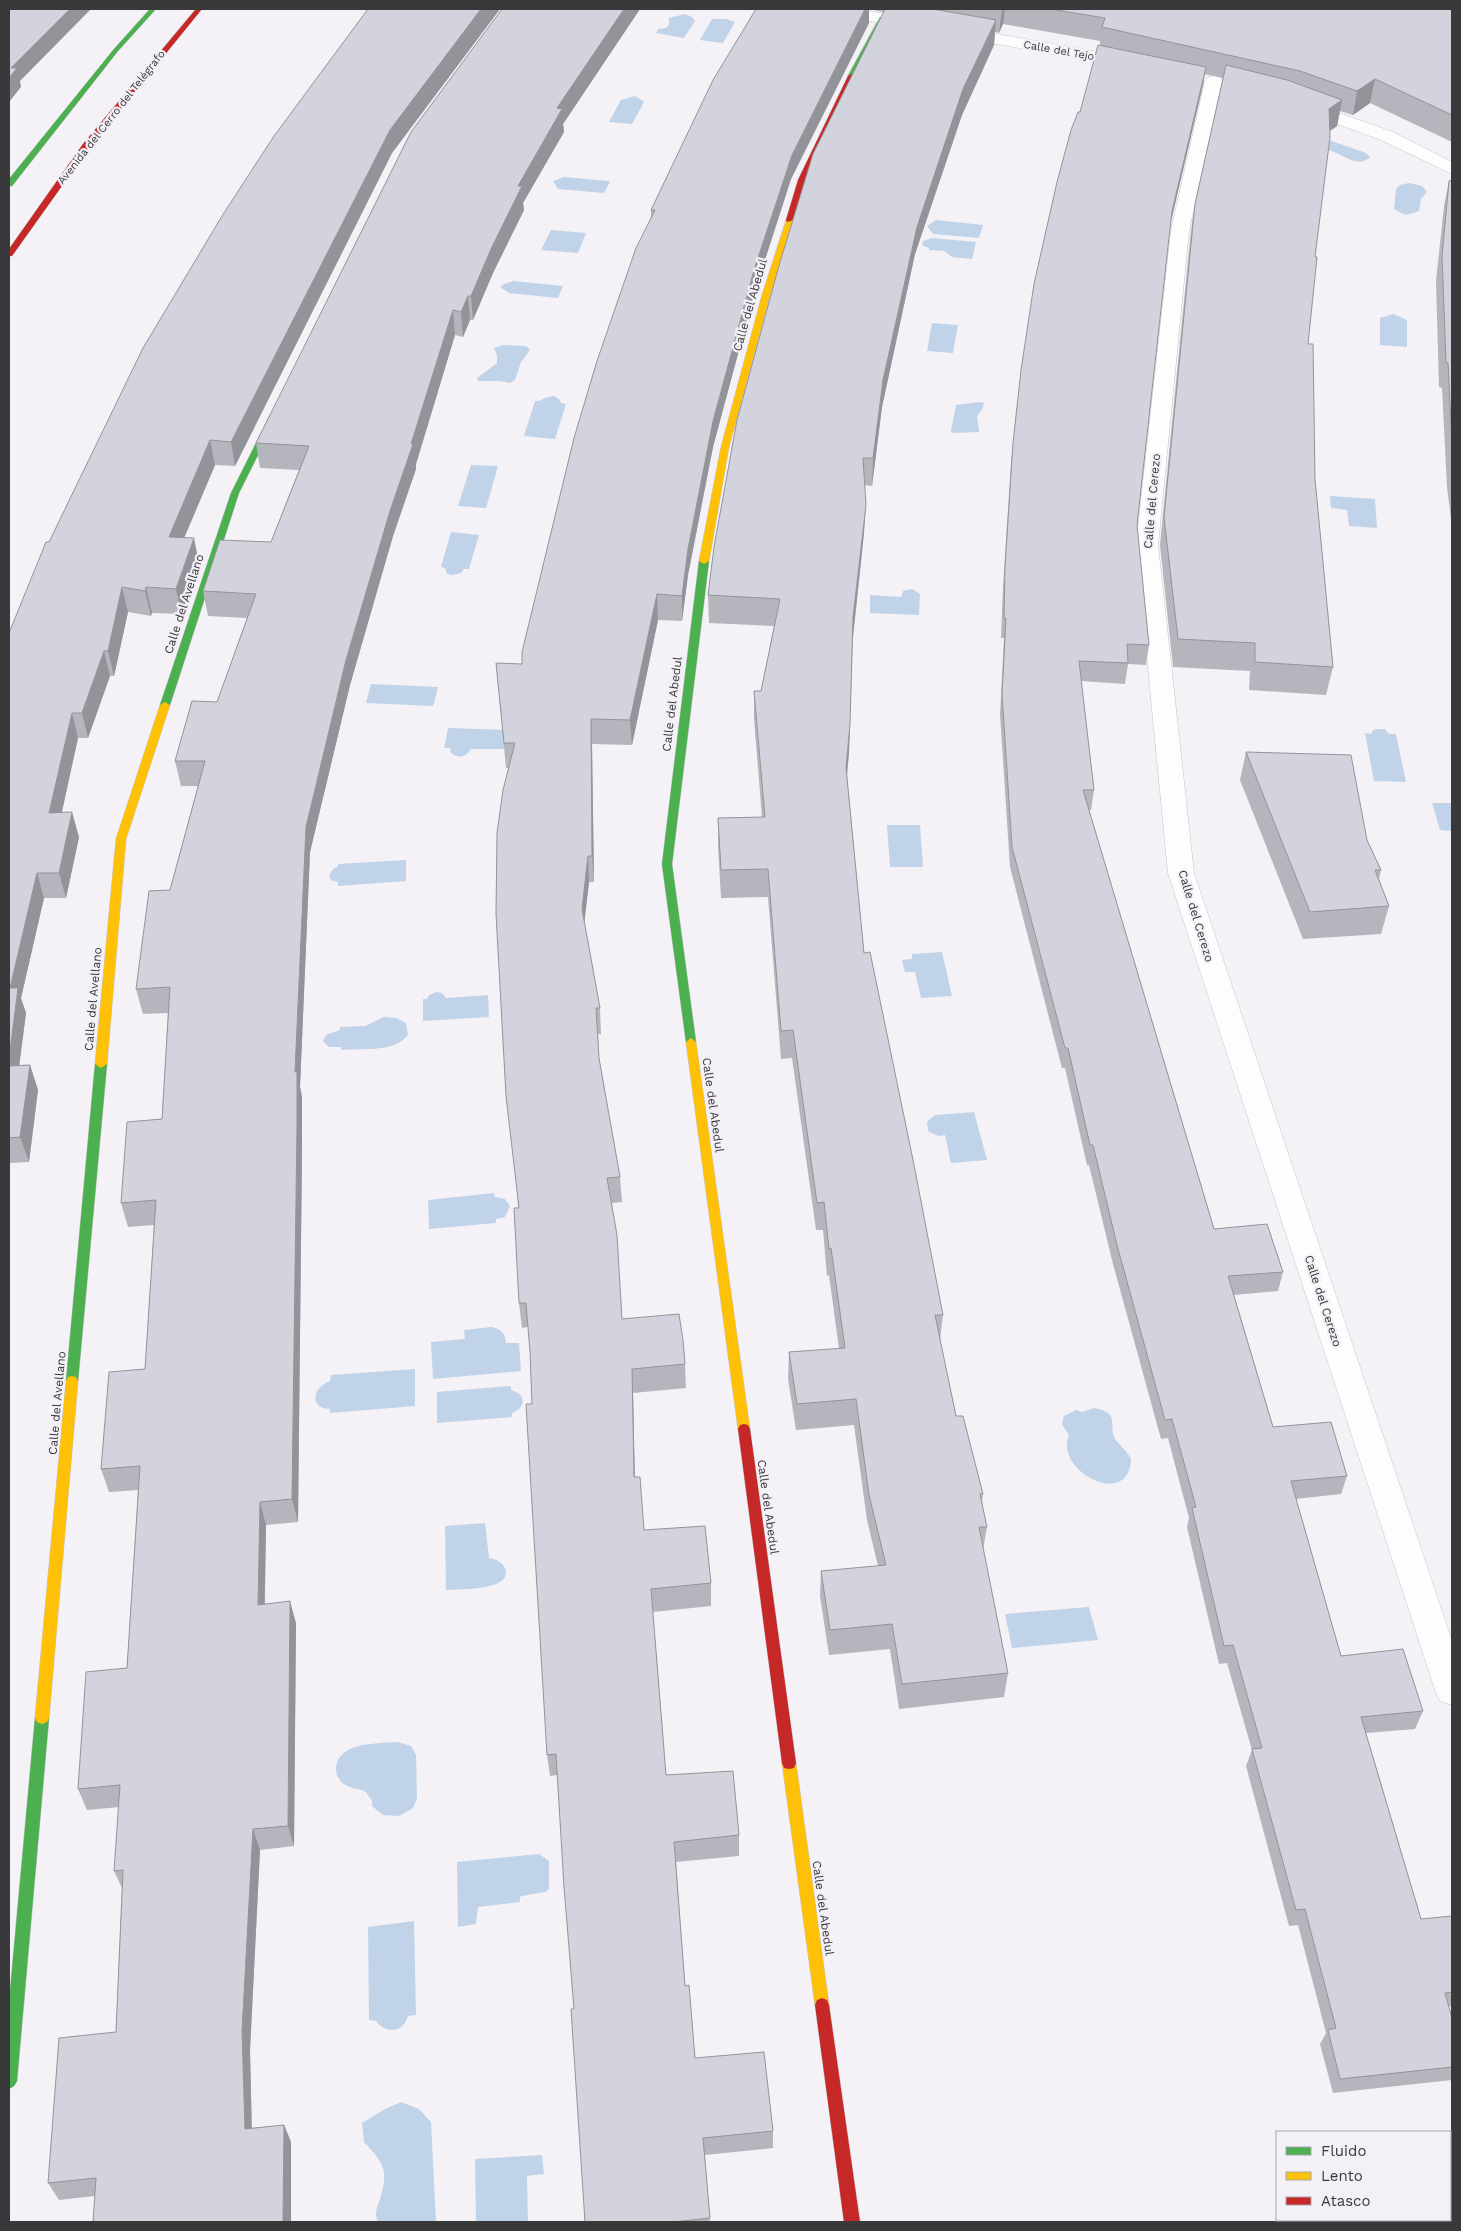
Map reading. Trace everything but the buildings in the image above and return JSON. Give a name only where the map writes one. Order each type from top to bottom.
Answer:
[{"type":"street","points":[[9,184],[111,57],[153,9]]},
{"type":"street","name":"Avenida del Cerro del Telégrafo","points":[[9,254],[86,146],[199,9]]},
{"type":"street","name":"Calle del Tejo","points":[[830,9],[1149,67]]},
{"type":"street","name":"Calle del Abedul","points":[[852,2222],[666,864],[701,575],[725,447],[766,295],[802,180],[868,42],[882,18]]},
{"type":"street","name":"Calle del Cerezo","points":[[1214,81],[1180,230],[1147,545],[1181,873],[1452,1690]]},
{"type":"street","points":[[1289,100],[1387,136],[1452,169]]},
{"type":"street","name":"Calle del Avellano","points":[[9,2081],[122,839],[235,493],[279,404]]},
{"type":"water","points":[[685,14],[692,17],[695,21],[684,38],[656,33],[658,29],[666,28],[669,25],[669,18]]},
{"type":"water","points":[[712,19],[726,19],[735,22],[723,43],[700,40]]},
{"type":"water","points":[[635,96],[644,102],[632,124],[609,122],[621,100]]},
{"type":"water","points":[[1323,138],[1366,153],[1370,157],[1360,162],[1349,159],[1327,150]]},
{"type":"water","points":[[564,177],[610,182],[604,193],[558,189],[553,181]]},
{"type":"water","points":[[1409,183],[1422,186],[1427,192],[1421,199],[1419,211],[1406,215],[1394,209],[1396,189],[1400,185]]},
{"type":"water","points":[[936,220],[983,225],[979,238],[933,234],[927,226]]},
{"type":"water","points":[[551,230],[586,233],[578,253],[541,250]]},
{"type":"water","points":[[932,238],[976,242],[972,259],[952,257],[944,251],[929,250],[929,248],[922,245],[923,241]]},
{"type":"water","points":[[513,281],[563,286],[558,298],[508,293],[501,288],[502,285]]},
{"type":"water","points":[[1393,314],[1407,320],[1407,347],[1380,345],[1380,318]]},
{"type":"water","points":[[932,323],[958,325],[953,353],[927,351]]},
{"type":"water","points":[[503,345],[526,346],[530,350],[521,362],[515,380],[510,383],[478,381],[477,378],[497,363],[497,355],[494,348]]},
{"type":"water","points":[[554,396],[561,403],[566,404],[555,439],[524,436],[535,401]]},
{"type":"water","points":[[984,403],[977,416],[979,432],[953,433],[951,431],[956,405]]},
{"type":"water","points":[[471,465],[498,466],[486,508],[458,506]]},
{"type":"water","points":[[1330,496],[1375,499],[1377,528],[1349,526],[1347,510],[1331,508]]},
{"type":"water","points":[[451,532],[479,535],[469,569],[464,569],[461,573],[453,575],[447,574],[445,568],[441,567]]},
{"type":"water","points":[[912,589],[920,594],[919,615],[870,613],[870,595],[901,597],[903,591]]},
{"type":"water","points":[[371,684],[438,687],[433,706],[366,703]]},
{"type":"water","points":[[448,728],[509,730],[504,749],[471,749],[467,754],[460,756],[451,753],[450,748],[444,748]]},
{"type":"water","points":[[1385,729],[1389,734],[1396,734],[1406,782],[1374,781],[1365,733],[1371,734],[1373,730]]},
{"type":"water","points":[[1432,803],[1452,803],[1452,831],[1440,830]]},
{"type":"water","points":[[887,825],[920,825],[923,867],[890,867]]},
{"type":"water","points":[[406,860],[406,881],[338,886],[338,882],[331,880],[329,875],[334,868],[338,867],[338,864]]},
{"type":"water","points":[[942,952],[952,996],[921,998],[915,972],[905,972],[902,960],[912,959],[912,954]]},
{"type":"water","points":[[437,992],[442,993],[446,998],[488,995],[489,1017],[423,1021],[423,999],[427,999],[429,995]]},
{"type":"water","points":[[384,1017],[396,1018],[406,1023],[408,1035],[402,1041],[386,1047],[341,1050],[341,1047],[329,1047],[323,1041],[326,1035],[340,1030],[340,1027],[365,1026]]},
{"type":"water","points":[[974,1112],[987,1160],[951,1163],[945,1135],[938,1136],[928,1131],[927,1122],[935,1115]]},
{"type":"water","points":[[494,1193],[495,1197],[505,1199],[510,1206],[505,1217],[496,1219],[496,1223],[429,1229],[428,1200]]},
{"type":"water","points":[[491,1327],[502,1332],[506,1343],[519,1343],[521,1371],[433,1379],[431,1342],[465,1339],[464,1330]]},
{"type":"water","points":[[415,1369],[415,1406],[330,1413],[330,1409],[323,1408],[316,1401],[317,1392],[324,1384],[330,1381],[331,1375]]},
{"type":"water","points":[[511,1386],[511,1390],[520,1394],[523,1401],[520,1407],[512,1413],[512,1417],[437,1423],[437,1392]]},
{"type":"water","points":[[1094,1408],[1110,1415],[1114,1437],[1131,1459],[1127,1474],[1118,1482],[1106,1483],[1093,1480],[1081,1472],[1072,1461],[1067,1448],[1069,1435],[1062,1424],[1064,1416],[1076,1410],[1082,1412]]},
{"type":"water","points":[[485,1523],[489,1558],[502,1564],[505,1568],[506,1576],[493,1585],[472,1589],[446,1590],[445,1526]]},
{"type":"water","points":[[1089,1607],[1098,1640],[1012,1648],[1005,1614]]},
{"type":"water","points":[[398,1742],[411,1746],[416,1755],[417,1798],[413,1808],[399,1816],[383,1815],[372,1806],[372,1801],[366,1792],[342,1783],[337,1774],[336,1767],[339,1759],[352,1748],[371,1744]]},
{"type":"water","points":[[539,1854],[549,1861],[549,1889],[545,1892],[522,1896],[520,1897],[520,1902],[478,1907],[476,1924],[458,1927],[457,1862]]},
{"type":"water","points":[[414,1921],[416,2015],[408,2016],[403,2026],[389,2030],[376,2021],[369,2020],[368,1927]]},
{"type":"water","points":[[401,2102],[419,2109],[431,2122],[436,2222],[378,2222],[376,2216],[383,2189],[384,2174],[380,2162],[364,2142],[362,2123]]},
{"type":"water","points":[[542,2155],[544,2174],[527,2176],[528,2222],[476,2222],[475,2159]]},
{"type":"traffic: fast","points":[[9,184],[116,50],[153,9]]},
{"type":"traffic: fast","points":[[852,76],[882,18]]},
{"type":"traffic: fast","points":[[165,705],[235,493],[274,415]]},
{"type":"traffic: fast","points":[[691,1042],[667,864],[704,561]]},
{"type":"traffic: fast","points":[[72,1381],[101,1064]]},
{"type":"traffic: fast","points":[[9,2081],[42,1718]]},
{"type":"traffic: slow","points":[[704,561],[725,447],[766,295],[790,220]]},
{"type":"traffic: slow","points":[[101,1064],[121,839],[165,705]]},
{"type":"traffic: slow","points":[[691,1042],[744,1429]]},
{"type":"traffic: slow","points":[[42,1718],[72,1381]]},
{"type":"traffic: slow","points":[[789,1763],[822,2005]]},
{"type":"traffic: jam","points":[[9,254],[86,146],[199,9]]},
{"type":"traffic: jam","points":[[790,220],[802,180],[852,76]]},
{"type":"traffic: jam","points":[[744,1429],[789,1763]]},
{"type":"traffic: jam","points":[[822,2005],[852,2222]]}]
